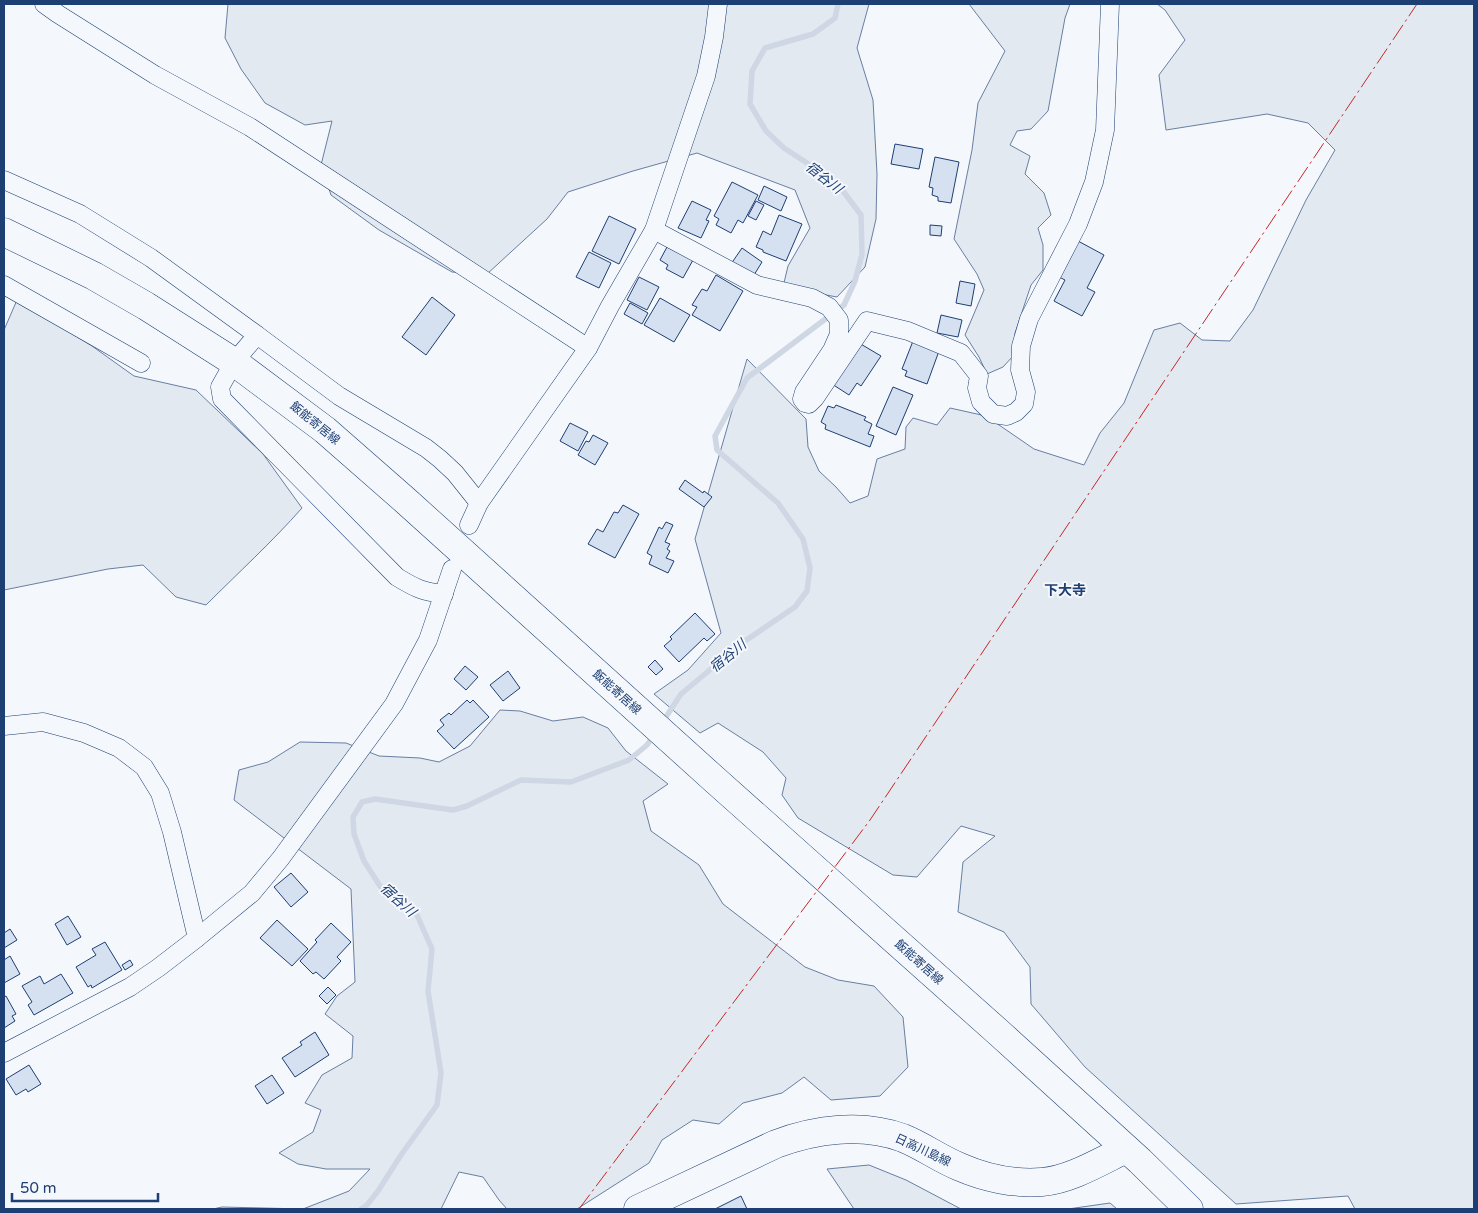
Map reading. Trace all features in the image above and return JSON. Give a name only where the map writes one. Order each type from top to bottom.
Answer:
[{"type":"main road","name":"飯能寄居線","points":[[4,232],[94,276],[155,311],[234,362],[290,403],[359,459],[990,1026],[1126,1149],[1189,1209]]},
{"type":"main road","name":"日高川島線","points":[[638,1209],[776,1144],[795,1137],[840,1129],[883,1133],[908,1140],[976,1174],[1016,1181],[1042,1182],[1063,1177],[1126,1149]]},
{"type":"street","points":[[44,4],[155,75],[250,127],[588,348]]},
{"type":"street","points":[[469,526],[479,503],[588,348],[654,230],[706,76],[718,4]]},
{"type":"street","points":[[654,230],[757,285],[812,298],[829,307],[839,320],[839,334],[832,350],[804,392],[802,399],[804,403],[809,404],[815,398],[867,321],[908,331],[961,353],[979,376],[977,388],[981,402],[993,414],[1007,416],[1016,412],[1024,404],[1026,392],[1020,370],[1021,346],[1029,319],[1078,224],[1094,182],[1105,130],[1110,4]]},
{"type":"street","points":[[4,180],[80,214],[150,258],[339,396],[433,454],[455,473],[479,503]]},
{"type":"street","points":[[4,285],[141,362]]},
{"type":"street","points":[[257,335],[234,362],[220,386],[222,399],[397,577],[416,588],[444,594]]},
{"type":"street","points":[[4,1053],[130,987],[197,938],[252,893],[394,704],[428,640],[452,568]]},
{"type":"street","points":[[5,729],[43,722],[84,733],[119,748],[144,767],[160,793],[172,832],[197,938]]},
{"type":"shaded area","points":[[228,4],[869,4],[857,48],[873,100],[877,174],[876,219],[865,267],[837,297],[783,287],[788,266],[810,228],[795,190],[697,153],[568,192],[547,219],[487,274],[452,272],[379,230],[331,195],[321,165],[332,121],[305,125],[265,103],[241,69],[225,38]]},
{"type":"shaded area","points":[[969,4],[1070,4],[1065,18],[1048,111],[1031,129],[1017,131],[1010,145],[1030,156],[1025,174],[1044,193],[1051,215],[1038,228],[1043,245],[1043,270],[1031,285],[1015,333],[1014,355],[1003,367],[987,374],[965,335],[984,290],[977,274],[954,239],[972,150],[978,103],[1005,51]]},
{"type":"shaded area","points":[[1157,4],[1474,4],[1474,1209],[1355,1209],[1348,1196],[1236,1204],[1085,1067],[1031,1004],[1030,967],[1004,932],[958,912],[963,862],[995,836],[961,826],[917,877],[893,875],[798,818],[782,795],[786,778],[763,752],[718,723],[700,733],[654,694],[688,670],[721,633],[695,539],[747,359],[806,419],[808,447],[819,471],[850,503],[868,496],[877,459],[905,449],[906,427],[913,418],[937,425],[950,408],[986,416],[1034,449],[1084,465],[1100,433],[1124,403],[1154,330],[1180,323],[1202,340],[1230,341],[1253,310],[1306,200],[1335,150],[1308,123],[1267,114],[1166,130],[1159,75],[1185,40],[1165,10]]},
{"type":"shaded area","points":[[17,300],[92,346],[134,376],[196,390],[263,454],[302,508],[206,605],[176,597],[143,565],[108,569],[4,590],[4,330]]},
{"type":"shaded area","points":[[500,710],[520,711],[553,721],[583,717],[608,728],[626,751],[668,784],[643,801],[651,831],[699,865],[723,904],[805,967],[838,980],[874,986],[903,1017],[908,1067],[880,1096],[831,1100],[804,1077],[782,1093],[743,1103],[719,1124],[693,1120],[662,1140],[649,1163],[577,1209],[507,1209],[483,1177],[459,1172],[441,1209],[303,1209],[349,1191],[370,1169],[326,1169],[298,1164],[279,1153],[313,1132],[321,1110],[305,1103],[322,1075],[352,1058],[353,1036],[325,1014],[337,996],[355,982],[351,889],[234,800],[239,770],[268,762],[300,742],[346,743],[379,756],[420,758],[439,762],[470,746]]},
{"type":"shaded area","points":[[869,1165],[906,1180],[961,1209],[854,1209],[827,1169]]},
{"type":"shaded area","points":[[1110,1203],[1117,1209],[1068,1209]]},
{"type":"shaded area","points":[[222,1207],[303,1209],[213,1209]]},
{"type":"building","points":[[895,144],[923,149],[919,169],[891,164]]},
{"type":"building","points":[[935,157],[959,162],[951,203],[938,201],[938,197],[932,195],[933,188],[929,187]]},
{"type":"building","points":[[732,182],[758,195],[743,223],[738,220],[731,233],[716,225],[719,219],[714,216]]},
{"type":"building","points":[[764,186],[787,197],[781,211],[758,200]]},
{"type":"building","points":[[692,201],[711,210],[706,220],[709,221],[701,238],[678,228]]},
{"type":"building","points":[[756,201],[764,205],[756,220],[748,216]]},
{"type":"building","points":[[779,215],[802,224],[786,261],[763,252],[763,250],[756,247],[763,231],[771,235]]},
{"type":"building","points":[[609,216],[636,229],[619,264],[592,251]]},
{"type":"building","points":[[930,225],[942,226],[941,236],[930,235]]},
{"type":"building","points":[[1078,241],[1104,255],[1087,288],[1095,292],[1082,316],[1054,301],[1065,280],[1059,277]]},
{"type":"building","points":[[667,247],[693,260],[683,278],[666,269],[668,265],[660,260]]},
{"type":"building","points":[[742,248],[762,262],[754,275],[731,264]]},
{"type":"building","points":[[589,252],[611,263],[599,288],[576,277]]},
{"type":"building","points":[[716,275],[743,291],[720,331],[692,315],[697,307],[692,305],[702,289],[707,291]]},
{"type":"building","points":[[639,277],[659,287],[647,310],[627,300]]},
{"type":"building","points":[[960,281],[975,284],[971,306],[956,303]]},
{"type":"building","points":[[432,297],[455,315],[426,355],[402,337]]},
{"type":"building","points":[[660,298],[690,315],[674,342],[644,325]]},
{"type":"building","points":[[630,303],[648,313],[642,324],[624,314]]},
{"type":"building","points":[[941,315],[962,320],[958,337],[937,333]]},
{"type":"building","points":[[913,341],[939,351],[927,384],[905,376],[907,371],[902,369]]},
{"type":"building","points":[[859,343],[881,356],[861,386],[857,383],[849,395],[832,384]]},
{"type":"building","points":[[893,387],[913,395],[896,435],[876,426]]},
{"type":"building","points":[[836,405],[866,417],[864,420],[872,424],[868,434],[874,436],[870,447],[825,429],[826,425],[821,422],[828,406],[834,408]]},
{"type":"building","points":[[570,423],[588,432],[578,451],[560,441]]},
{"type":"building","points":[[593,435],[608,443],[595,465],[578,455],[586,441],[589,442]]},
{"type":"building","points":[[685,480],[712,497],[704,507],[679,489]]},
{"type":"building","points":[[623,505],[639,514],[615,558],[588,544],[597,529],[603,532],[614,512],[618,513]]},
{"type":"building","points":[[666,522],[673,525],[665,542],[670,544],[667,549],[670,551],[666,558],[674,561],[668,573],[649,564],[652,556],[647,553],[659,527],[662,529]]},
{"type":"building","points":[[695,613],[715,634],[707,641],[704,638],[679,662],[664,646],[672,639],[670,637]]},
{"type":"building","points":[[655,660],[663,669],[656,675],[648,667]]},
{"type":"building","points":[[465,666],[478,677],[466,690],[454,679]]},
{"type":"building","points":[[508,671],[520,688],[503,701],[490,685]]},
{"type":"building","points":[[467,700],[470,703],[473,700],[489,717],[454,749],[437,731],[444,725],[440,720],[449,713],[451,715]]},
{"type":"building","points":[[291,873],[308,892],[291,907],[274,887]]},
{"type":"building","points":[[68,916],[81,937],[67,945],[55,924]]},
{"type":"building","points":[[277,920],[308,949],[292,966],[260,938]]},
{"type":"building","points":[[331,923],[351,942],[337,957],[341,961],[324,979],[316,972],[313,974],[300,961],[317,942],[315,940]]},
{"type":"building","points":[[10,929],[17,940],[4,948],[4,933]]},
{"type":"building","points":[[105,942],[122,970],[92,988],[91,985],[88,987],[76,967],[96,955],[92,949]]},
{"type":"building","points":[[10,956],[20,974],[4,983],[4,960]]},
{"type":"building","points":[[130,960],[133,965],[125,970],[122,965]]},
{"type":"building","points":[[61,974],[73,993],[34,1015],[28,1005],[32,1002],[22,986],[40,976],[44,984]]},
{"type":"building","points":[[328,987],[336,995],[327,1004],[319,996]]},
{"type":"building","points":[[6,996],[16,1014],[12,1016],[15,1021],[4,1028],[4,997]]},
{"type":"building","points":[[315,1032],[329,1055],[295,1077],[282,1058],[302,1045],[300,1042]]},
{"type":"building","points":[[29,1065],[41,1084],[28,1092],[26,1089],[16,1095],[6,1079]]},
{"type":"building","points":[[272,1075],[284,1093],[267,1104],[255,1086]]},
{"type":"building","points":[[741,1196],[747,1209],[715,1209]]},
{"type":"waterway","name":"宿谷川","points":[[662,723],[681,694],[742,643],[795,607],[807,591],[810,568],[803,539],[778,503],[717,450],[715,436],[747,378],[844,305],[855,281],[862,254],[861,215],[840,187],[784,148],[766,131],[750,104],[752,71],[765,48],[813,34],[835,18],[838,4]]},
{"type":"waterway","name":"宿谷川","points":[[361,1209],[367,1205],[378,1191],[437,1105],[441,1073],[428,991],[432,949],[417,915],[380,886],[364,861],[354,834],[353,817],[362,802],[375,799],[453,810],[467,806],[521,780],[571,782],[629,760],[647,745],[654,735]]},
{"type":"power","points":[[579,1209],[870,820],[1417,4]]},
{"type":"district","name":"下大寺","points":[[1065,590]]}]
